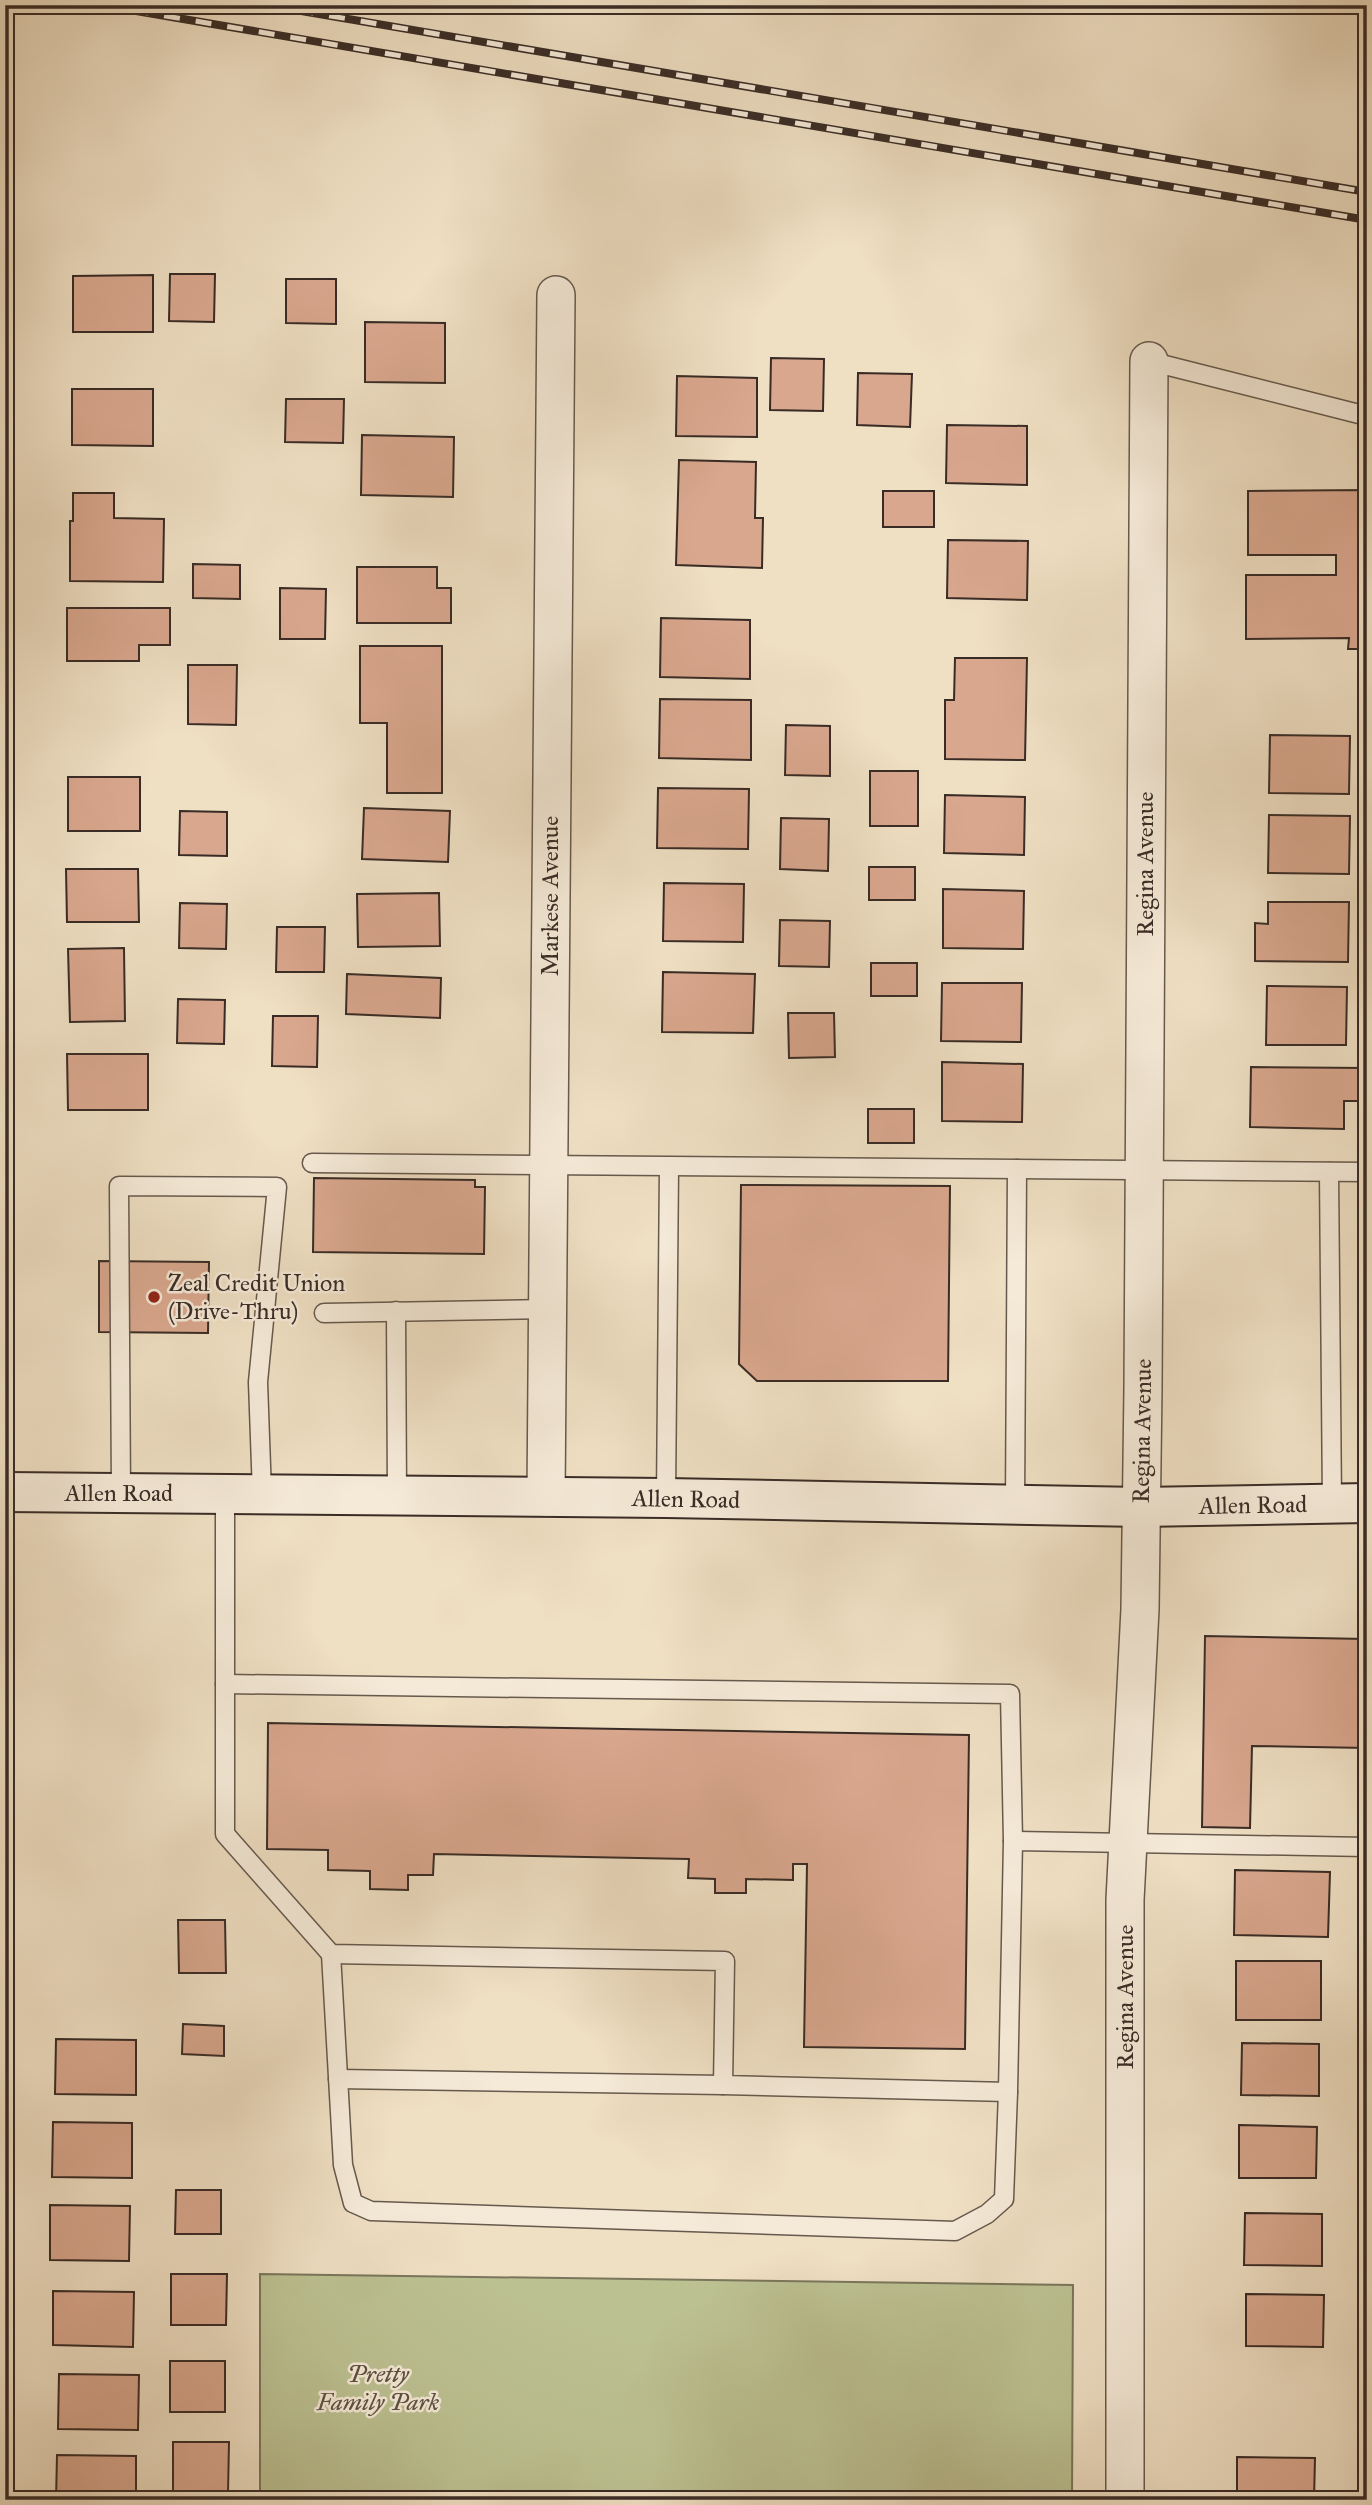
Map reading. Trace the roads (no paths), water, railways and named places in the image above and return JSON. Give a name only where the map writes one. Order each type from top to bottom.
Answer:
[{"type":"main road","name":"Allen Road","points":[[5,1492],[666,1498],[1141,1507],[1350,1504]]},
{"type":"street","name":"Markese Avenue","points":[[546,1497],[556,295]]},
{"type":"street","name":"Regina Avenue","points":[[1125,2500],[1125,1900],[1140,1609],[1149,361]]},
{"type":"lane","points":[[1149,361],[1367,416]]},
{"type":"lane","points":[[312,1163],[1367,1172]]},
{"type":"lane","points":[[666,1498],[669,1167]]},
{"type":"lane","points":[[1015,1505],[1017,1170]]},
{"type":"lane","points":[[1329,1172],[1350,1504]]},
{"type":"lane","points":[[121,1493],[119,1186],[277,1187],[225,1684],[226,1834],[331,1954],[343,2165],[352,2203],[371,2211],[955,2231],[987,2214],[1004,2199],[1013,1841],[1010,1694],[225,1684]]},
{"type":"lane","points":[[324,1313],[548,1309]]},
{"type":"lane","points":[[396,1311],[397,1496]]},
{"type":"lane","points":[[1013,1841],[1367,1847]]},
{"type":"lane","points":[[331,1954],[725,1961],[723,2085]]},
{"type":"lane","points":[[338,2079],[1008,2092]]},
{"type":"railway","points":[[101,5],[1367,220]]},
{"type":"railway","points":[[266,5],[1367,192]]},
{"type":"place","name":"Zeal Credit Union (Drive-Thru)","points":[[154,1297]]},
{"type":"park label","name":"Pretty Family Park","points":[[378,2388]]}]
